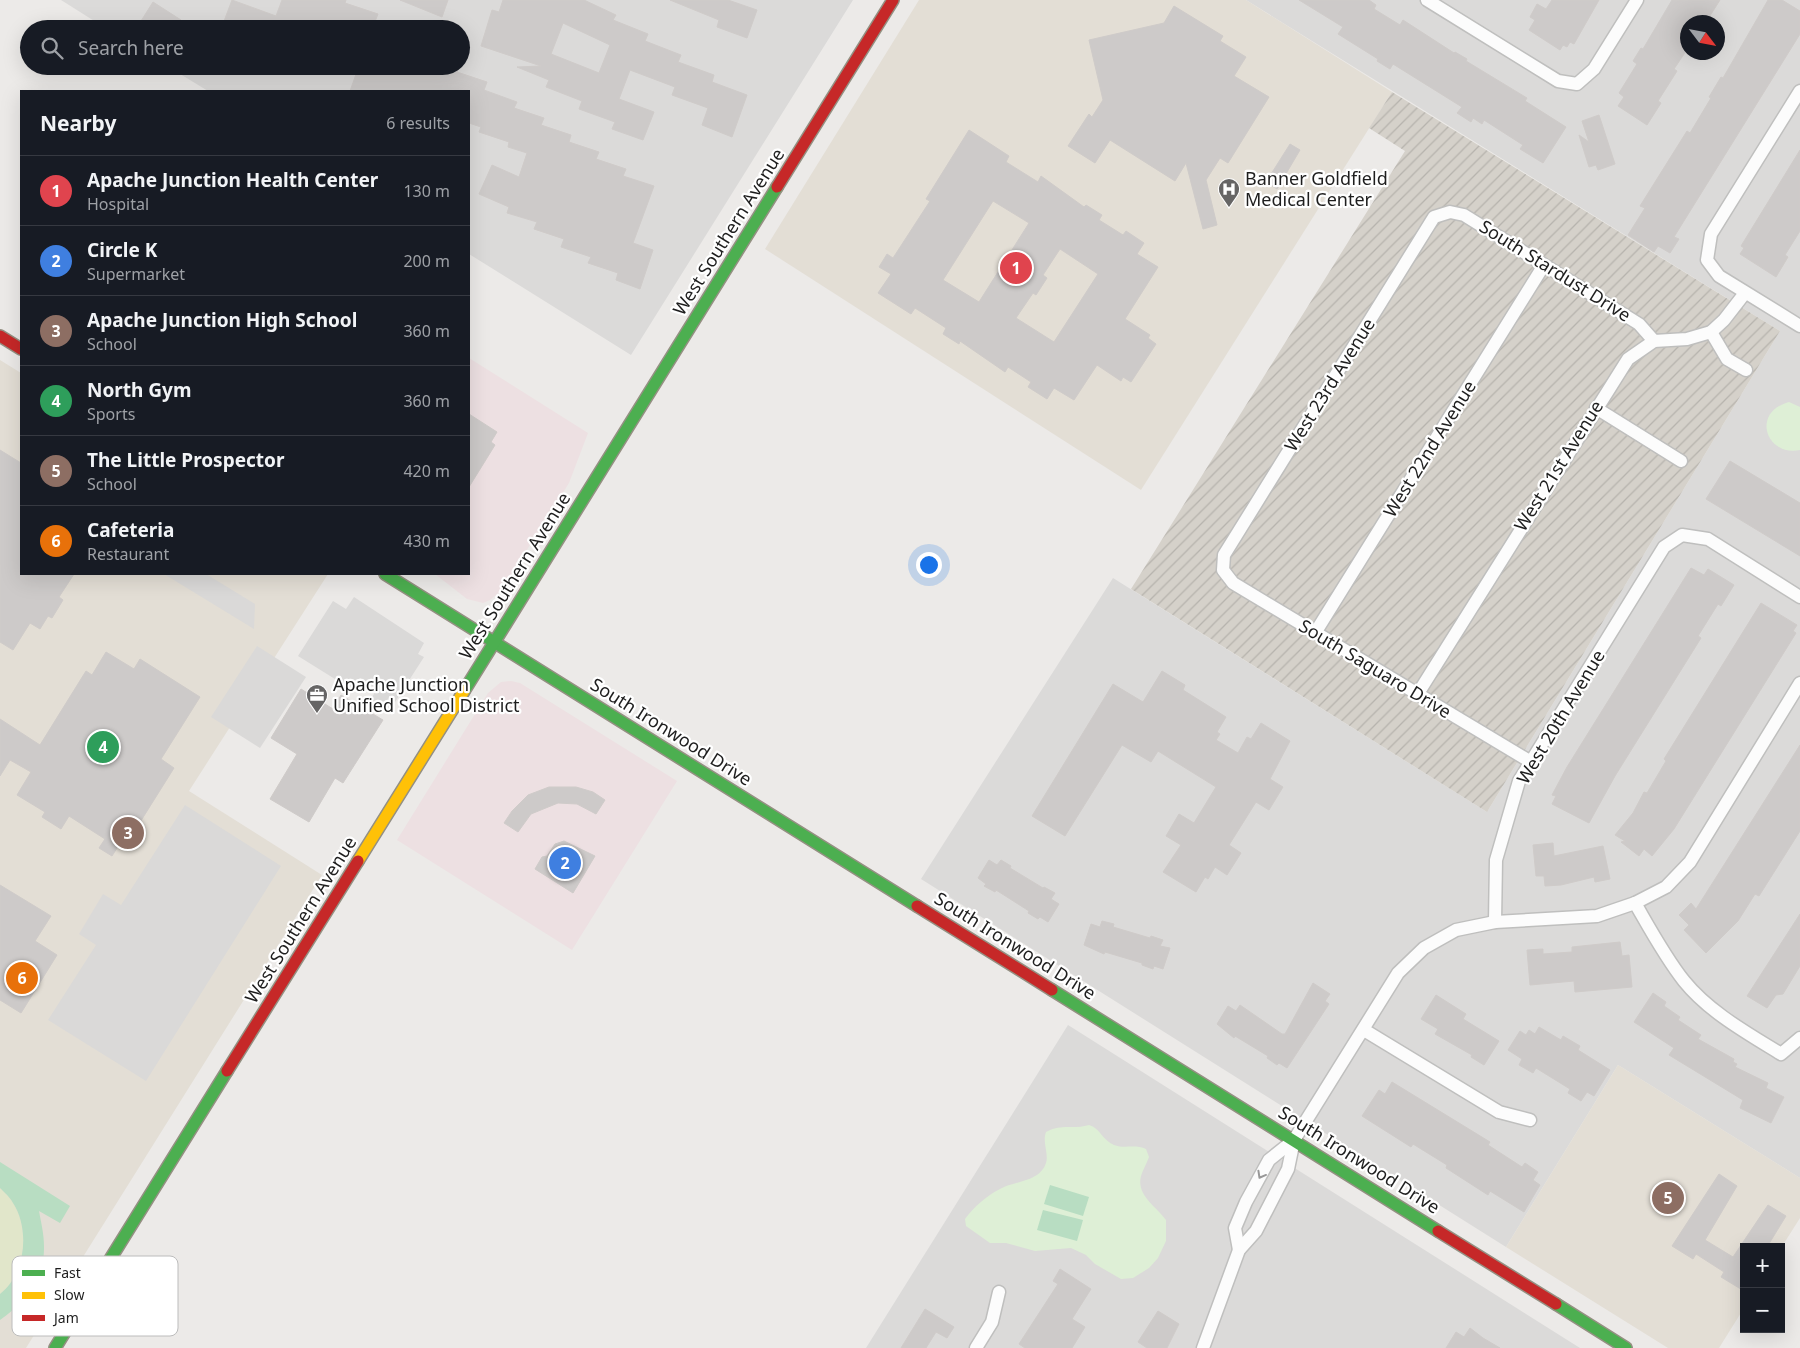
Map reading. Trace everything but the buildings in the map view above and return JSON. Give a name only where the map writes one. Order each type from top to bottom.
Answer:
[{"type":"main road","name":"West Southern Avenue","points":[[112,1256],[893,0]]},
{"type":"main road","points":[[0,336],[20,348]]},
{"type":"main road","name":"South Ironwood Drive","points":[[387,575],[1626,1348]]},
{"type":"main road","name":"West Southern Avenue","points":[[55,1348],[62,1336]]},
{"type":"street","points":[[1427,0],[1558,81],[1577,84],[1594,69],[1637,0]]},
{"type":"street","points":[[1800,91],[1711,234],[1707,260],[1719,276],[1800,326]]},
{"type":"street","name":"South Stardust Drive","points":[[1450,212],[1464,215],[1639,324],[1654,341]]},
{"type":"street","name":"West 23rd Avenue","points":[[1223,570],[1224,555],[1434,217],[1450,212]]},
{"type":"street","name":"West 22nd Avenue","points":[[1315,633],[1544,264]]},
{"type":"street","points":[[1654,341],[1687,339],[1711,332],[1724,320],[1745,293]]},
{"type":"street","points":[[1711,332],[1728,359],[1746,370]]},
{"type":"street","name":"West 21st Avenue","points":[[1417,695],[1628,359],[1654,341]]},
{"type":"street","points":[[1596,408],[1681,461]]},
{"type":"street","name":"West 20th Avenue","points":[[1495,922],[1496,860],[1520,781],[1664,547],[1682,534],[1708,539],[1800,596]]},
{"type":"street","name":"South Saguaro Drive","points":[[1223,570],[1233,583],[1531,762]]},
{"type":"street","points":[[1203,1348],[1239,1250],[1256,1232],[1285,1175],[1294,1140],[1398,974],[1424,948],[1456,930],[1495,922],[1597,916],[1635,903],[1666,887],[1690,862],[1800,683]]},
{"type":"street","points":[[1635,903],[1667,957],[1685,982],[1713,1009],[1781,1054],[1800,1038]]},
{"type":"street","points":[[1364,1030],[1499,1112],[1530,1120]]},
{"type":"street","points":[[1239,1250],[1235,1228],[1246,1202],[1269,1160],[1294,1140]]},
{"type":"street","points":[[976,1348],[992,1322],[999,1292]]},
{"type":"shaded area","points":[[61,0],[853,0],[631,355],[470,255],[470,90],[206,90],[182,75],[470,75],[470,20],[93,20]]},
{"type":"shaded area","points":[[919,0],[1246,0],[1392,92],[1141,490],[765,249]]},
{"type":"shaded area","points":[[1246,0],[1800,0],[1800,1178],[1618,1065],[1506,1247],[921,879],[1113,578],[1487,812],[1780,331]]},
{"type":"shaded area","points":[[1392,92],[1780,331],[1487,812],[1131,589],[1405,151],[1369,128]]},
{"type":"shaded area","points":[[470,359],[588,433],[569,483],[501,591],[483,603],[467,599],[436,575],[470,575]]},
{"type":"shaded area","points":[[0,360],[20,372],[20,575],[327,575],[189,791],[322,875],[84,1256],[12,1256],[12,1336],[34,1336],[26,1348],[0,1348]]},
{"type":"shaded area","points":[[166,575],[208,575],[255,604],[254,629]]},
{"type":"shaded area","points":[[354,597],[424,643],[418,654],[424,657],[388,713],[369,702],[377,689],[360,678],[351,689],[298,656],[333,601],[346,609]]},
{"type":"shaded area","points":[[257,646],[306,677],[260,748],[211,717]]},
{"type":"shaded area","points":[[511,681],[520,683],[677,781],[572,950],[397,840],[488,693],[501,682]]},
{"type":"shaded area","points":[[185,805],[281,866],[146,1081],[48,1020],[96,945],[79,934],[103,894],[121,905]]},
{"type":"shaded area","points":[[1068,1025],[1580,1348],[866,1348]]},
{"type":"shaded area","points":[[1618,1065],[1800,1178],[1800,1218],[1784,1243],[1740,1243],[1740,1314],[1719,1348],[1668,1348],[1506,1247]]},
{"type":"green space","points":[[1789,402],[1800,407],[1800,450],[1788,450],[1779,447],[1772,441],[1768,433],[1767,424],[1770,415],[1777,408]]},
{"type":"green space","points":[[1089,1125],[1096,1129],[1110,1143],[1118,1146],[1146,1149],[1149,1157],[1141,1176],[1141,1189],[1166,1220],[1166,1241],[1158,1258],[1149,1268],[1133,1278],[1121,1279],[1095,1264],[1086,1255],[1071,1248],[1035,1251],[1006,1243],[990,1243],[966,1226],[965,1219],[985,1198],[1006,1186],[1038,1174],[1043,1169],[1047,1159],[1046,1132],[1063,1127]]},
{"type":"green space","points":[[0,1162],[70,1206],[60,1223],[39,1211],[44,1242],[43,1256],[22,1256],[22,1225],[10,1199],[0,1188]]},
{"type":"green space","points":[[1050,1185],[1089,1197],[1083,1216],[1044,1204]]},
{"type":"green space","points":[[0,1188],[10,1199],[18,1214],[22,1225],[23,1251],[22,1256],[12,1256],[12,1280],[0,1294]]},
{"type":"green space","points":[[1043,1210],[1083,1220],[1077,1241],[1037,1230]]},
{"type":"green space","points":[[12,1280],[12,1311],[0,1320],[0,1294]]},
{"type":"traffic: fast","points":[[464,691],[777,187]]},
{"type":"traffic: fast","points":[[387,575],[917,906]]},
{"type":"traffic: fast","points":[[1052,990],[1438,1231]]},
{"type":"traffic: fast","points":[[112,1256],[227,1071]]},
{"type":"traffic: fast","points":[[1556,1304],[1626,1348]]},
{"type":"traffic: fast","points":[[55,1348],[62,1336]]},
{"type":"traffic: slow","points":[[358,861],[464,691]]},
{"type":"traffic: jam","points":[[777,187],[893,0]]},
{"type":"traffic: jam","points":[[0,336],[20,348]]},
{"type":"traffic: jam","points":[[227,1071],[358,861]]},
{"type":"traffic: jam","points":[[917,906],[1052,990]]},
{"type":"traffic: jam","points":[[1438,1231],[1556,1304]]},
{"type":"place","name":"Banner Goldfield Medical Center","points":[[1229,208]]},
{"type":"place","name":"Apache Junction Health Center","points":[[1016,268]]},
{"type":"place","name":"Apache Junction Unified School District","points":[[317,714]]},
{"type":"place","name":"North Gym","points":[[103,747]]},
{"type":"place","name":"Apache Junction High School","points":[[128,833]]},
{"type":"place","name":"Circle K","points":[[565,863]]},
{"type":"place","name":"Cafeteria","points":[[22,978]]},
{"type":"place","name":"The Little Prospector","points":[[1668,1198]]}]
